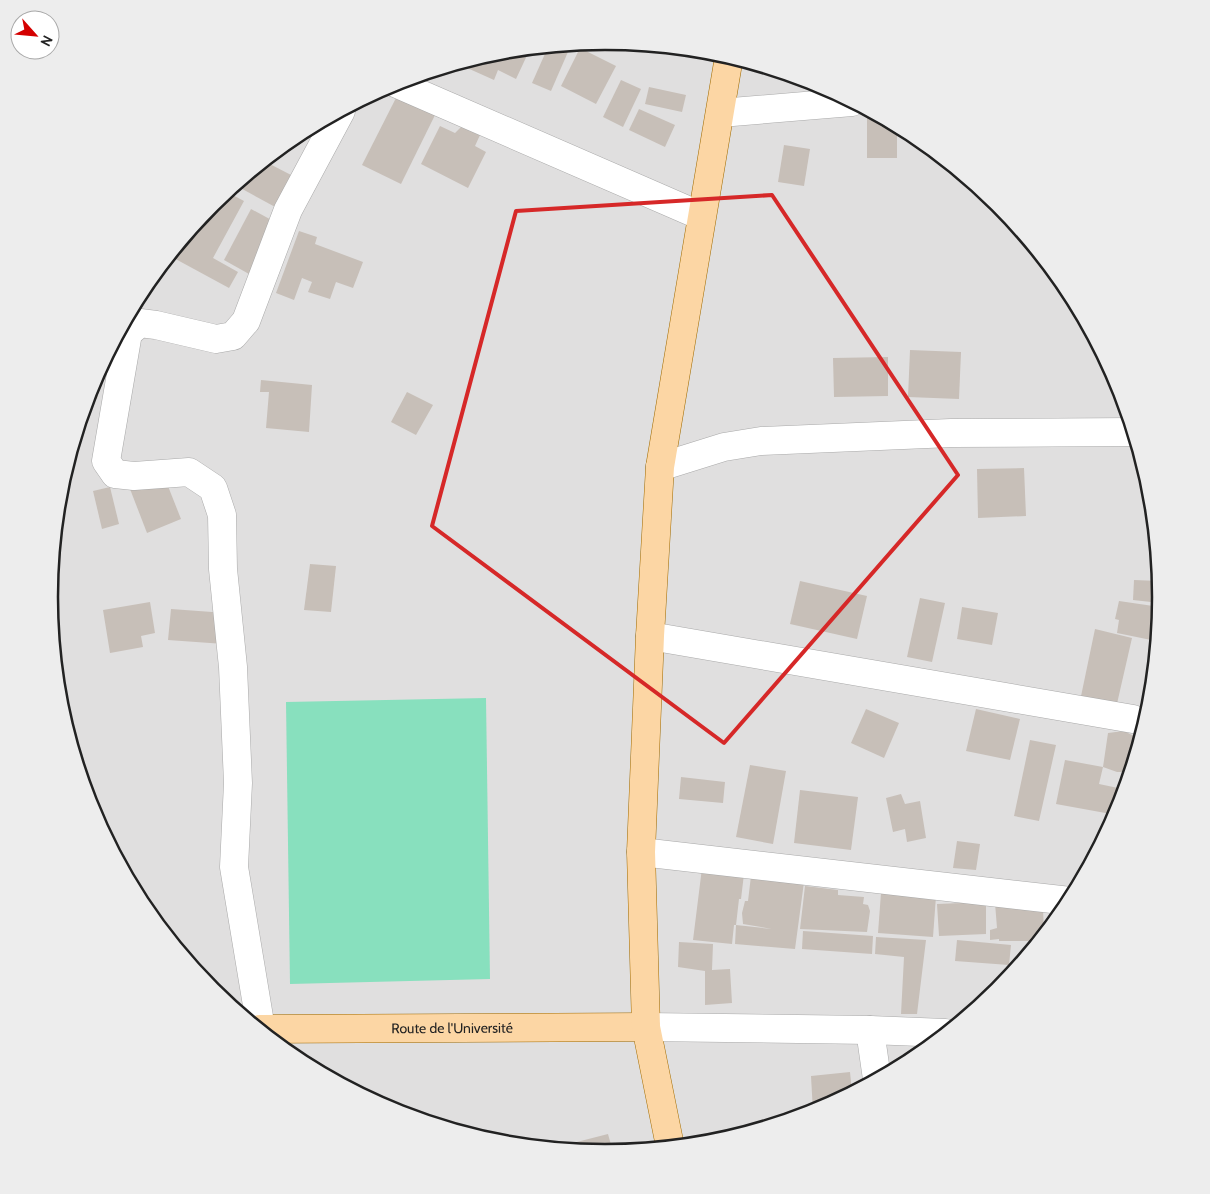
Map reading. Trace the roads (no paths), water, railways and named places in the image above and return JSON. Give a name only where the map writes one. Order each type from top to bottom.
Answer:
[{"type":"main road","points":[[669,1140],[646,1027],[641,852],[650,636],[660,466],[728,65]]},
{"type":"main road","name":"Route de l'Université","points":[[270,1029],[646,1027]]},
{"type":"street","points":[[406,88],[701,216]]},
{"type":"street","points":[[720,113],[840,103]]},
{"type":"street","points":[[259,1020],[234,867],[238,783],[233,667],[223,569],[222,515],[214,488],[189,472],[134,476],[115,474],[106,461],[128,333],[140,324],[156,325],[216,339],[233,336],[246,321],[288,210],[336,121]]},
{"type":"street","points":[[660,466],[724,447],[761,441],[951,433],[1126,432]]},
{"type":"street","points":[[650,636],[1133,719]]},
{"type":"street","points":[[641,852],[1061,899]]},
{"type":"street","points":[[646,1027],[936,1033]]},
{"type":"street","points":[[870,1030],[876,1072]]}]
